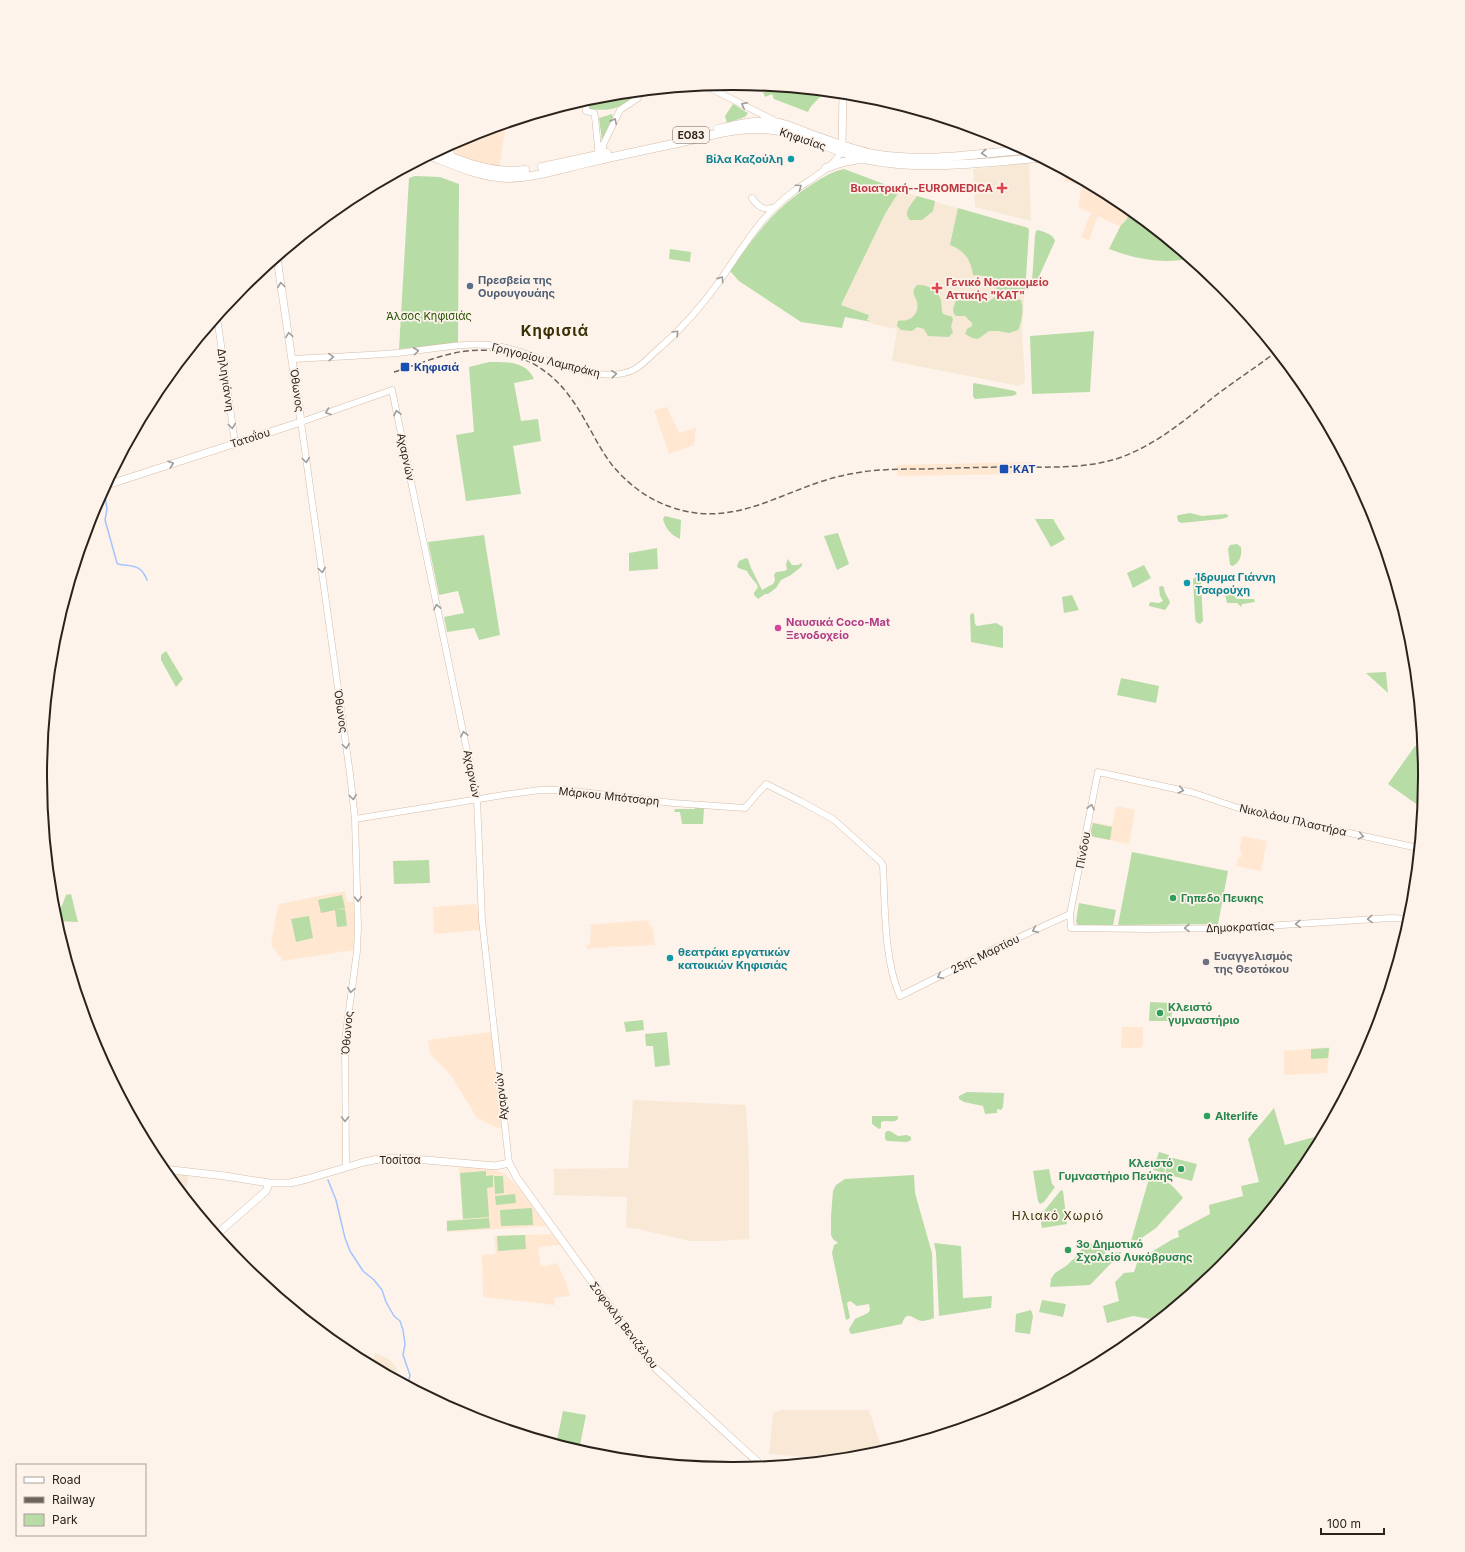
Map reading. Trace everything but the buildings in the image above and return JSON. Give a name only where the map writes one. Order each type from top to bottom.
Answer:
[{"type":"main road","points":[[842,149],[843,100]]},
{"type":"main road","name":"Κηφισίας","points":[[436,158],[461,168],[505,178],[542,173],[742,123],[764,122],[779,123],[864,159],[900,164],[970,164],[1030,159]]},
{"type":"main road","name":"Κηφισίας","points":[[444,154],[488,168],[516,171],[602,157],[755,128],[768,128],[782,131],[842,149],[912,158],[1013,151]]},
{"type":"main road","points":[[826,168],[843,162],[864,159]]},
{"type":"main road","name":"Όθωνος","points":[[279,263],[301,422]]},
{"type":"main road","name":"Τατοΐου","points":[[113,483],[301,422]]},
{"type":"main road","name":"Τοσίτσα","points":[[172,1170],[266,1182],[301,1181],[374,1160],[393,1158],[495,1166],[509,1163]]},
{"type":"main road","name":"Σοφοκλή Βενιζέλου","points":[[509,1163],[517,1178],[652,1365],[756,1461]]},
{"type":"main road","points":[[495,1166],[517,1178]]},
{"type":"main road","points":[[220,1231],[268,1189],[266,1182]]},
{"type":"street","points":[[715,91],[779,123]]},
{"type":"street","points":[[602,157],[603,145],[620,110],[635,97]]},
{"type":"street","points":[[586,107],[586,110],[594,113],[602,157]]},
{"type":"street","name":"Γρηγορίου Λαμπράκη","points":[[292,359],[397,353],[483,344],[515,350],[551,363],[597,374],[616,375],[635,369],[665,344],[695,313],[766,216],[793,192],[826,168],[842,149]]},
{"type":"street","points":[[451,152],[451,157]]},
{"type":"street","points":[[752,198],[760,208],[777,206]]},
{"type":"street","name":"Δηληγιάννη","points":[[219,322],[235,443]]},
{"type":"street","name":"Τατοΐου","points":[[301,422],[392,390]]},
{"type":"street","name":"Αχαρνών","points":[[392,390],[477,800],[482,920],[509,1163]]},
{"type":"street","name":"Όθωνος","points":[[301,422],[350,774],[355,820],[358,932],[357,956],[345,1040],[346,1167]]},
{"type":"street","name":"Νικολάου Πλαστήρα","points":[[1098,772],[1194,793],[1244,810],[1414,847]]},
{"type":"street","name":"Πίνδου","points":[[1071,928],[1070,914],[1098,772]]},
{"type":"street","name":"Μάρκου Μπότσαρη","points":[[355,820],[529,791],[566,790],[673,803],[745,808],[766,784],[833,819],[883,866],[886,928],[894,979],[900,996]]},
{"type":"street","name":"25ης Μαρτίου","points":[[900,996],[1000,946],[1070,914]]},
{"type":"street","name":"Δημοκρατίας","points":[[1071,928],[1236,928],[1391,918],[1403,919]]},
{"type":"shaded area","points":[[505,130],[499,169],[440,156]]},
{"type":"shaded area","name":"Βιοιατρική--EUROMEDICA","points":[[1029,163],[1031,221],[975,207],[973,169]]},
{"type":"shaded area","points":[[1064,176],[1081,186],[1065,181]]},
{"type":"shaded area","points":[[1082,186],[1128,216],[1119,226],[1098,216],[1089,240],[1081,237],[1091,213],[1078,207]]},
{"type":"shaded area","name":"Γενικό Νοσοκομείο Αττικής \"ΚΑΤ\"","points":[[900,190],[982,216],[1025,226],[1029,230],[1022,329],[1025,382],[1019,386],[892,361],[897,329],[871,324],[872,322],[867,320],[869,315],[841,305],[885,214]]},
{"type":"shaded area","points":[[667,407],[679,433],[696,428],[694,445],[669,454],[654,410]]},
{"type":"shaded area","points":[[1031,462],[1031,474],[898,476],[897,465]]},
{"type":"shaded area","points":[[1116,806],[1135,810],[1129,844],[1089,836],[1092,822],[1112,826]]},
{"type":"shaded area","points":[[1242,836],[1267,841],[1261,871],[1236,866],[1238,857],[1241,858],[1242,852],[1240,851],[1240,847]]},
{"type":"shaded area","points":[[345,891],[347,902],[354,902],[354,950],[283,961],[271,945],[279,904]]},
{"type":"shaded area","points":[[477,904],[480,930],[434,934],[433,907]]},
{"type":"shaded area","points":[[649,920],[650,927],[652,926],[655,945],[612,946],[587,949],[586,945],[590,945],[591,926],[587,925]]},
{"type":"shaded area","points":[[1122,1027],[1143,1027],[1143,1045],[1140,1048],[1121,1048]]},
{"type":"shaded area","points":[[492,1032],[501,1128],[495,1127],[477,1118],[452,1077],[430,1053],[428,1040]]},
{"type":"shaded area","points":[[1330,1047],[1327,1073],[1284,1075],[1284,1051]]},
{"type":"shaded area","points":[[633,1100],[746,1105],[749,1163],[749,1239],[689,1241],[638,1229],[627,1228],[627,1197],[554,1195],[554,1169],[628,1168]]},
{"type":"shaded area","points":[[459,1166],[494,1169],[505,1174],[520,1189],[546,1226],[447,1232],[446,1220],[463,1219]]},
{"type":"shaded area","points":[[174,1172],[189,1174],[186,1189]]},
{"type":"shaded area","points":[[552,1234],[560,1245],[538,1247],[541,1267],[557,1263],[566,1282],[570,1296],[554,1298],[555,1305],[483,1297],[482,1255],[496,1254],[494,1236]]},
{"type":"shaded area","points":[[375,1353],[389,1359],[396,1367],[397,1374],[390,1370],[373,1360]]},
{"type":"shaded area","points":[[781,1410],[869,1410],[881,1445],[808,1457],[769,1454],[773,1413]]},
{"type":"green space","points":[[763,91],[821,96],[808,112],[774,99],[772,94],[765,97]]},
{"type":"green space","points":[[634,98],[612,109],[588,109],[588,106]]},
{"type":"green space","points":[[733,104],[748,113],[745,117],[727,123],[725,116]]},
{"type":"green space","points":[[612,114],[613,118],[602,141],[599,118]]},
{"type":"green space","points":[[844,169],[900,190],[885,214],[841,305],[869,315],[867,320],[872,322],[845,317],[842,328],[801,322],[739,281],[730,271],[767,222],[788,202],[800,192],[821,179]]},
{"type":"green space","name":"Άλσος Κηφισιάς","points":[[415,176],[440,177],[459,184],[458,344],[399,349],[409,178]]},
{"type":"green space","points":[[917,196],[935,201],[933,211],[922,220],[910,220],[907,211]]},
{"type":"green space","points":[[958,208],[1028,228],[1025,293],[998,292],[994,283],[984,283],[984,276],[973,275],[969,260],[960,250],[950,245]]},
{"type":"green space","points":[[1128,216],[1150,232],[1182,260],[1148,260],[1109,249],[1121,225]]},
{"type":"green space","points":[[1038,230],[1050,235],[1055,241],[1037,281],[1034,283],[1032,282],[1035,236],[1036,231]]},
{"type":"green space","points":[[670,249],[691,252],[690,262],[669,259]]},
{"type":"green space","points":[[917,285],[932,288],[940,296],[943,314],[951,316],[953,319],[951,327],[953,332],[949,337],[928,336],[924,329],[917,327],[912,331],[901,330],[897,326],[898,321],[910,319],[916,313],[917,302],[913,292]]},
{"type":"green space","points":[[1002,296],[1021,300],[1022,315],[1018,330],[1009,333],[989,331],[978,339],[972,338],[965,334],[967,329],[972,326],[972,323],[965,316],[956,316],[954,314],[953,309],[956,300],[989,301],[995,297]]},
{"type":"green space","points":[[1094,331],[1090,392],[1032,394],[1030,336]]},
{"type":"green space","points":[[489,362],[515,364],[531,373],[534,379],[514,383],[521,421],[538,419],[541,441],[513,446],[521,494],[466,501],[456,435],[474,432],[469,367]]},
{"type":"green space","points":[[974,383],[1015,391],[1017,394],[1012,396],[975,399],[973,396]]},
{"type":"green space","points":[[1190,513],[1202,516],[1226,514],[1228,517],[1181,523],[1178,521],[1177,516]]},
{"type":"green space","points":[[665,516],[681,520],[680,539],[667,528],[663,519]]},
{"type":"green space","points":[[1035,519],[1053,519],[1065,539],[1051,547]]},
{"type":"green space","points":[[838,533],[849,564],[837,570],[824,536]]},
{"type":"green space","points":[[484,535],[500,635],[479,640],[474,628],[447,632],[444,617],[464,613],[458,591],[439,595],[428,542]]},
{"type":"green space","points":[[1237,544],[1241,547],[1241,556],[1239,561],[1233,566],[1230,565],[1228,549],[1230,545]]},
{"type":"green space","points":[[657,548],[658,569],[629,571],[629,553]]},
{"type":"green space","points":[[746,558],[748,559],[762,590],[773,584],[775,580],[774,575],[776,572],[785,571],[787,569],[786,564],[788,559],[792,565],[802,563],[802,566],[791,575],[781,580],[776,588],[768,594],[765,594],[758,599],[754,595],[758,587],[756,583],[747,571],[738,568],[737,566],[739,561]]},
{"type":"green space","points":[[1144,565],[1151,578],[1133,588],[1127,573]]},
{"type":"green space","points":[[1199,577],[1201,581],[1203,621],[1200,624],[1196,622],[1195,617],[1193,579]]},
{"type":"green space","points":[[1159,587],[1164,587],[1170,603],[1165,610],[1149,606],[1151,602],[1159,603],[1163,601],[1160,596]]},
{"type":"green space","points":[[1226,591],[1233,591],[1234,596],[1237,599],[1254,599],[1255,602],[1242,604],[1241,607],[1237,603],[1227,603],[1225,595]]},
{"type":"green space","points":[[1072,595],[1079,610],[1064,613],[1062,597]]},
{"type":"green space","points":[[972,613],[974,614],[975,624],[977,626],[996,623],[1003,627],[1003,648],[971,642],[970,615]]},
{"type":"green space","points":[[166,651],[183,679],[176,687],[161,660],[161,655]]},
{"type":"green space","points":[[1386,672],[1388,693],[1366,673]]},
{"type":"green space","points":[[1121,678],[1159,686],[1156,703],[1117,695]]},
{"type":"green space","points":[[1415,746],[1417,747],[1417,805],[1388,784]]},
{"type":"green space","points":[[695,807],[704,808],[703,824],[682,824],[680,812],[674,812],[675,809],[695,809]]},
{"type":"green space","points":[[1093,823],[1112,827],[1110,840],[1090,836]]},
{"type":"green space","name":"Γηπεδο Πευκης","points":[[1132,852],[1228,871],[1218,924],[1118,925]]},
{"type":"green space","points":[[429,860],[430,883],[394,884],[393,861]]},
{"type":"green space","points":[[71,894],[78,922],[63,921],[60,910],[66,895]]},
{"type":"green space","points":[[342,895],[345,908],[321,913],[318,900]]},
{"type":"green space","points":[[1079,903],[1116,910],[1113,925],[1078,925],[1076,922]]},
{"type":"green space","points":[[345,909],[347,926],[337,927],[335,910]]},
{"type":"green space","points":[[309,916],[313,938],[296,942],[291,919]]},
{"type":"green space","name":"Κλειστό γυμναστήριο","points":[[1150,1002],[1173,1003],[1171,1021],[1149,1021]]},
{"type":"green space","points":[[643,1020],[644,1030],[626,1032],[624,1022]]},
{"type":"green space","points":[[667,1032],[670,1065],[655,1067],[653,1046],[646,1046],[645,1034]]},
{"type":"green space","points":[[1329,1048],[1328,1058],[1311,1059],[1311,1049]]},
{"type":"green space","points":[[967,1092],[1004,1093],[1003,1107],[1001,1110],[997,1109],[997,1113],[985,1114],[983,1106],[964,1102],[959,1099],[959,1096]]},
{"type":"green space","points":[[1274,1108],[1285,1145],[1315,1137],[1276,1193],[1248,1228],[1217,1261],[1184,1291],[1151,1319],[1133,1316],[1107,1323],[1103,1306],[1119,1301],[1115,1282],[1124,1273],[1134,1272],[1138,1260],[1179,1237],[1178,1231],[1210,1214],[1209,1205],[1243,1196],[1241,1186],[1259,1182],[1248,1139]]},
{"type":"green space","points":[[872,1116],[898,1116],[898,1119],[894,1121],[881,1122],[881,1128],[879,1129],[872,1124]]},
{"type":"green space","points":[[890,1131],[898,1136],[907,1135],[911,1137],[911,1140],[907,1142],[887,1141],[885,1139],[885,1133]]},
{"type":"green space","points":[[1159,1152],[1169,1155],[1164,1173],[1153,1170]]},
{"type":"green space","name":"Κλειστό Γυμναστήριο Πεύκης","points":[[1169,1157],[1197,1164],[1192,1181],[1165,1174]]},
{"type":"green space","points":[[1049,1169],[1052,1184],[1055,1187],[1044,1202],[1040,1204],[1038,1201],[1033,1171]]},
{"type":"green space","points":[[486,1171],[486,1176],[493,1175],[493,1187],[487,1188],[489,1217],[463,1219],[460,1173]]},
{"type":"green space","points":[[914,1175],[915,1193],[932,1253],[934,1318],[922,1321],[908,1316],[904,1319],[902,1324],[852,1334],[850,1333],[849,1329],[855,1319],[868,1313],[870,1310],[869,1304],[857,1306],[850,1301],[847,1303],[850,1318],[846,1320],[832,1253],[834,1245],[838,1243],[831,1235],[833,1191],[836,1185],[845,1179]]},
{"type":"green space","points":[[1150,1175],[1169,1183],[1183,1198],[1156,1228],[1133,1244],[1131,1241]]},
{"type":"green space","points":[[494,1176],[503,1176],[504,1193],[495,1194]]},
{"type":"green space","points":[[1061,1190],[1063,1191],[1067,1224],[1042,1228],[1039,1212],[1044,1211]]},
{"type":"green space","points":[[515,1194],[516,1203],[496,1205],[495,1196]]},
{"type":"green space","points":[[532,1208],[533,1225],[501,1226],[500,1210]]},
{"type":"green space","points":[[489,1218],[490,1228],[447,1231],[447,1221]]},
{"type":"green space","points":[[525,1235],[526,1249],[498,1251],[497,1236]]},
{"type":"green space","points":[[934,1243],[961,1246],[963,1298],[992,1296],[991,1308],[939,1316],[936,1252]]},
{"type":"green space","points":[[1102,1243],[1106,1254],[1122,1252],[1090,1285],[1050,1287],[1051,1279],[1055,1273],[1066,1266],[1079,1254],[1082,1247],[1087,1244]]},
{"type":"green space","points":[[1042,1300],[1066,1304],[1063,1317],[1039,1312]]},
{"type":"green space","points":[[1031,1310],[1033,1316],[1030,1334],[1015,1332],[1016,1314]]},
{"type":"green space","points":[[563,1411],[586,1415],[580,1444],[557,1439]]},
{"type":"waterway","points":[[106,500],[107,509],[105,520],[117,563],[136,567],[142,571],[147,580]]},
{"type":"waterway","points":[[328,1180],[336,1200],[345,1238],[350,1251],[363,1271],[374,1280],[382,1290],[386,1302],[394,1316],[400,1321],[405,1344],[403,1355],[410,1375],[409,1380]]},
{"type":"railway","points":[[394,372],[438,357],[466,351],[496,351],[511,354],[524,359],[537,366],[560,385],[576,405],[612,465],[631,484],[652,499],[668,506],[693,513],[716,514],[760,504],[826,480],[859,472],[897,469],[1067,467],[1106,462],[1133,453],[1158,439],[1272,355]]},
{"type":"place","name":"Βίλα Καζούλη","points":[[791,159]]},
{"type":"place","name":"Βιοιατρική--EUROMEDICA","points":[[1002,188]]},
{"type":"place","name":"Πρεσβεία της Ουρουγουάης","points":[[470,286]]},
{"type":"place","name":"Γενικό Νοσοκομείο Αττικής \"ΚΑΤ\"","points":[[937,288]]},
{"type":"place","name":"Κηφισιά","points":[[405,367]]},
{"type":"place","name":"ΚΑΤ","points":[[1004,469]]},
{"type":"place","name":"Ίδρυμα Γιάννη Τσαρούχη","points":[[1187,583]]},
{"type":"place","name":"Ναυσικά Coco-Mat Ξενοδοχείο","points":[[778,628]]},
{"type":"place","name":"Γηπεδο Πευκης","points":[[1173,898]]},
{"type":"place","name":"θεατράκι εργατικών κατοικιών Κηφισιάς","points":[[670,958]]},
{"type":"place","name":"Ευαγγελισμός της Θεοτόκου","points":[[1206,962]]},
{"type":"place","name":"Κλειστό γυμναστήριο","points":[[1160,1013]]},
{"type":"place","name":"Alterlife","points":[[1207,1116]]},
{"type":"place","name":"Κλειστό Γυμναστήριο Πεύκης","points":[[1181,1169]]},
{"type":"place","name":"3ο Δημοτικό Σχολείο Λυκόβρυσης","points":[[1068,1250]]},
{"type":"district","name":"Κηφισιά","points":[[555,330]]},
{"type":"district","name":"Ηλιακό Χωριό","points":[[1058,1215]]}]
